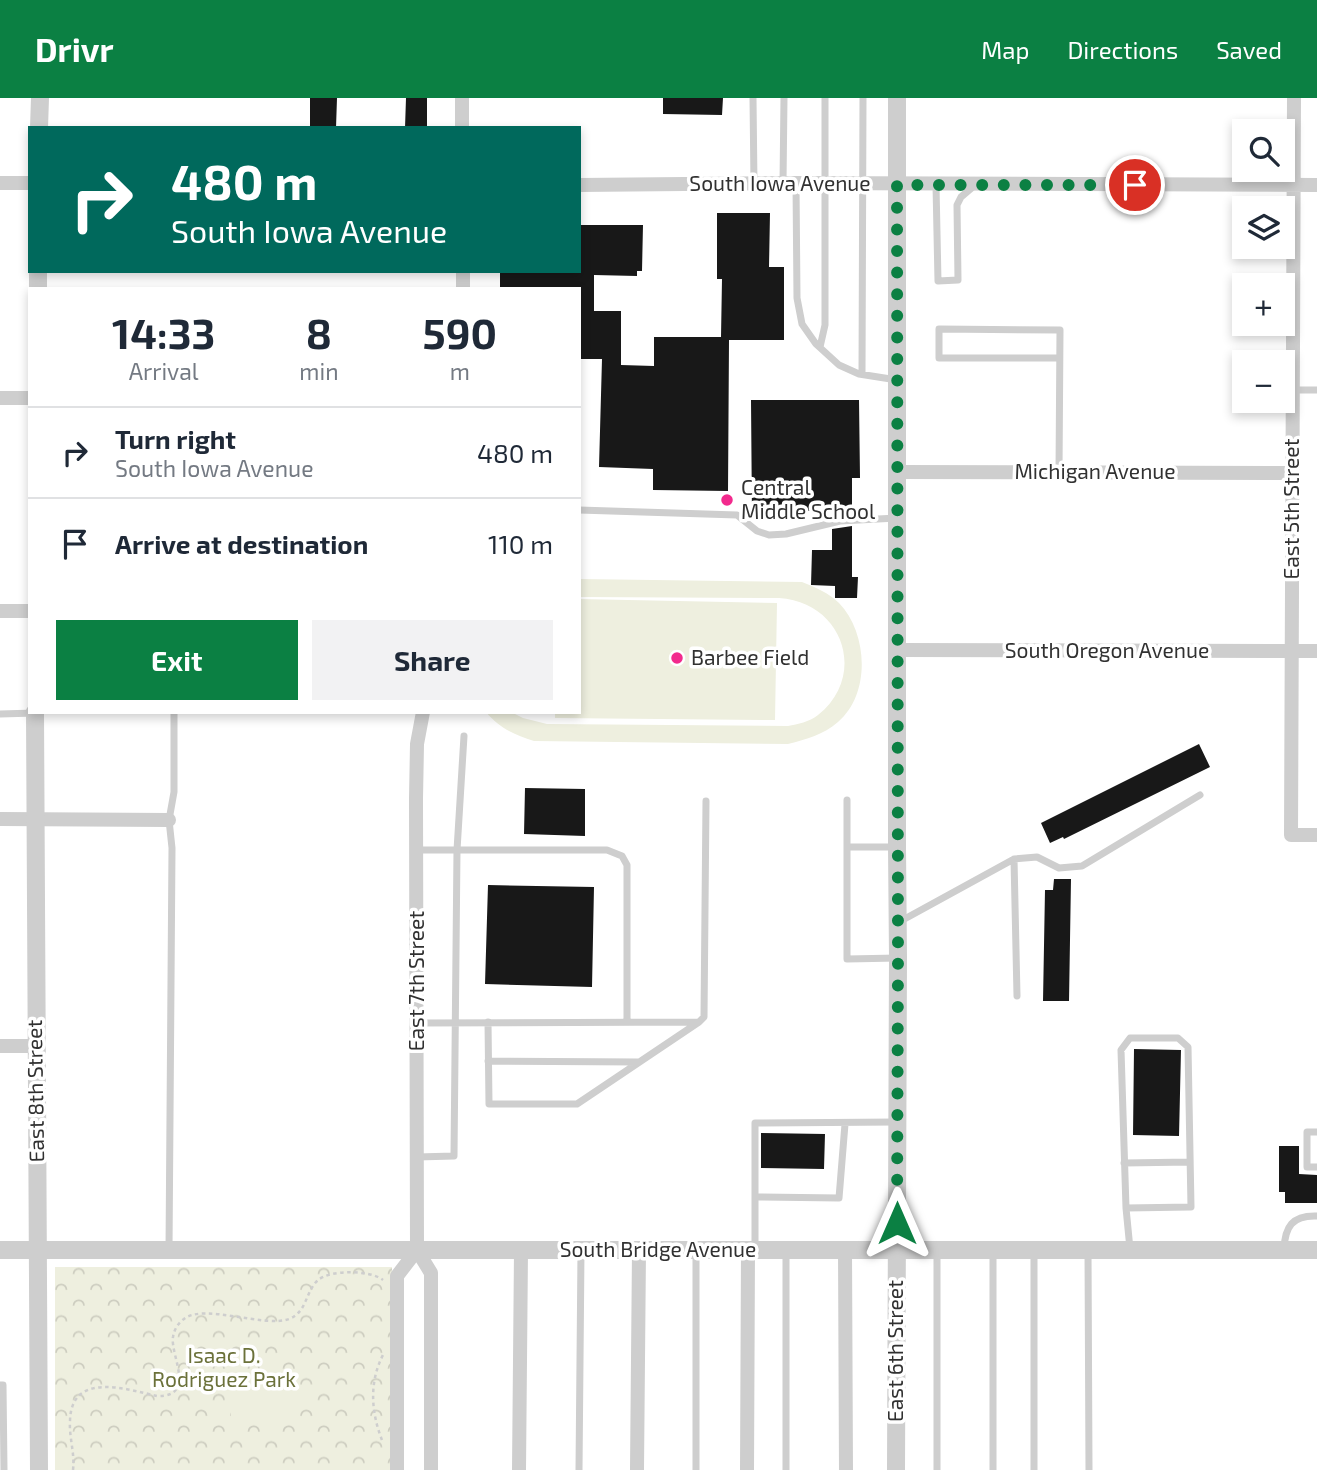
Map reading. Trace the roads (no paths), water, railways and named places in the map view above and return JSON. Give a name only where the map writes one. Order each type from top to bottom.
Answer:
[{"type":"street","points":[[39,126],[40,98]]},
{"type":"street","points":[[461,98],[462,126]]},
{"type":"street","name":"East 6th Street","points":[[896,1470],[897,98]]},
{"type":"street","name":"East 5th Street","points":[[1293,350],[1294,98]]},
{"type":"street","points":[[0,183],[28,183]]},
{"type":"street","name":"South Iowa Avenue","points":[[581,185],[1317,185]]},
{"type":"street","points":[[0,398],[28,398]]},
{"type":"street","name":"East 5th Street","points":[[1292,413],[1291,835],[1317,835]]},
{"type":"street","name":"Michigan Avenue","points":[[898,472],[1292,473]]},
{"type":"street","points":[[0,611],[28,611]]},
{"type":"street","name":"South Oregon Avenue","points":[[897,650],[1317,651]]},
{"type":"street","name":"East 8th Street","points":[[35,714],[39,1470]]},
{"type":"street","name":"East 7th Street","points":[[423,714],[417,744],[417,1250],[431,1273],[430,1470]]},
{"type":"street","points":[[0,820],[169,820]]},
{"type":"street","points":[[0,1046],[36,1046]]},
{"type":"street","points":[[845,1249],[846,1470]]},
{"type":"street","name":"South Bridge Avenue","points":[[0,1250],[1317,1250]]},
{"type":"street","points":[[397,1470],[397,1276],[417,1250]]},
{"type":"street","points":[[637,1470],[639,1250]]},
{"type":"street","points":[[747,1470],[752,1250]]},
{"type":"street","points":[[519,1470],[521,1251]]},
{"type":"lane","points":[[753,98],[754,184]]},
{"type":"lane","points":[[784,98],[797,298],[802,324],[839,365],[862,374],[898,380]]},
{"type":"lane","points":[[820,347],[825,325],[825,98]]},
{"type":"lane","points":[[862,374],[863,98]]},
{"type":"lane","points":[[936,185],[938,281],[958,280],[957,205],[961,197],[975,185]]},
{"type":"lane","points":[[1059,358],[939,358],[939,330],[1060,330],[1059,472]]},
{"type":"lane","points":[[1295,390],[1317,390]]},
{"type":"lane","points":[[581,510],[737,515],[757,531],[769,535],[786,534],[840,521],[898,518]]},
{"type":"lane","points":[[0,713],[28,713]]},
{"type":"lane","points":[[169,1250],[172,848],[169,820],[174,792],[174,714]]},
{"type":"lane","points":[[417,1157],[454,1156],[457,850],[464,736]]},
{"type":"lane","points":[[898,923],[1014,859],[1037,857],[1059,868],[1082,866],[1200,795]]},
{"type":"lane","points":[[847,800],[847,959],[898,958]]},
{"type":"lane","points":[[488,1022],[489,1104],[577,1104],[704,1017],[706,802]]},
{"type":"lane","points":[[847,847],[897,847]]},
{"type":"lane","points":[[416,850],[607,850],[622,856],[627,865],[627,1022]]},
{"type":"lane","points":[[1014,859],[1017,996]]},
{"type":"lane","points":[[416,1023],[699,1021]]},
{"type":"lane","points":[[1126,1209],[1191,1207],[1188,1046],[1178,1038],[1130,1038],[1121,1050],[1126,1209],[1130,1250]]},
{"type":"lane","points":[[488,1061],[640,1062]]},
{"type":"lane","points":[[752,1250],[756,1197],[755,1123],[897,1122]]},
{"type":"lane","points":[[756,1197],[839,1198],[845,1124]]},
{"type":"lane","points":[[1317,1132],[1307,1132],[1307,1167],[1317,1167]]},
{"type":"lane","points":[[1124,1163],[1190,1162]]},
{"type":"lane","points":[[1284,1250],[1285,1231],[1292,1223],[1307,1215],[1317,1216]]},
{"type":"lane","points":[[786,1249],[786,1470]]},
{"type":"lane","points":[[937,1249],[937,1470]]},
{"type":"lane","points":[[993,1249],[993,1470]]},
{"type":"lane","points":[[1034,1249],[1034,1470]]},
{"type":"lane","points":[[1088,1249],[1089,1470]]},
{"type":"lane","points":[[696,1250],[696,1470]]},
{"type":"lane","points":[[579,1470],[580,1251]]},
{"type":"lane","points":[[0,1385],[3,1385],[4,1470]]},
{"type":"place","name":"Central Middle School","points":[[727,500]]},
{"type":"place","name":"Barbee Field","points":[[677,658]]},
{"type":"park label","name":"Isaac D. Rodriguez Park","points":[[224,1368]]}]
